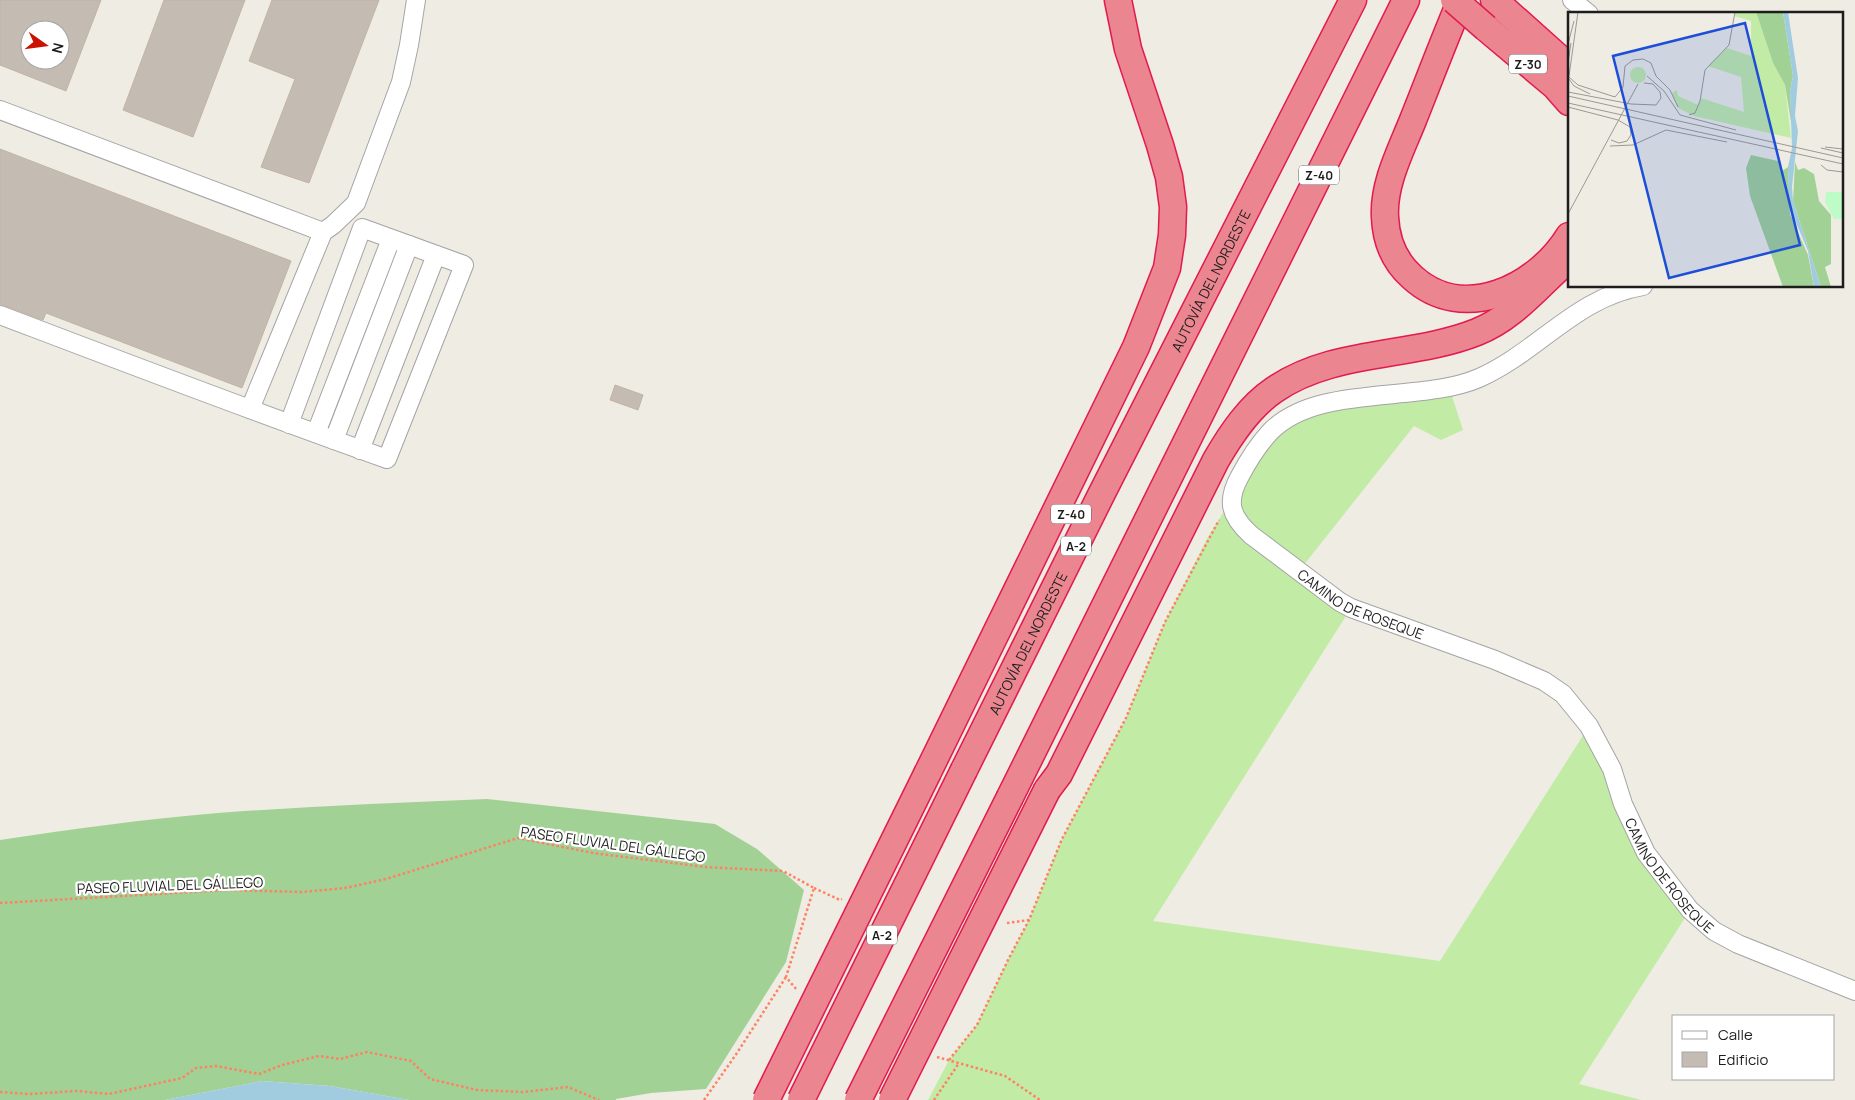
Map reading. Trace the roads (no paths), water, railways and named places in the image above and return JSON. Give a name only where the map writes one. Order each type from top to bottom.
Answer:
[{"type":"highway","points":[[958,710],[1136,347],[1167,268],[1172,235],[1173,207],[1169,178],[1128,49],[1118,0]]},
{"type":"highway","name":"AUTOVÍA DEL NORDESTE","points":[[800,1100],[1189,322],[1353,0]]},
{"type":"highway","name":"Z-40","points":[[1233,349],[1406,0]]},
{"type":"highway","name":"Z-30","points":[[1454,0],[1555,86],[1568,101]]},
{"type":"highway","points":[[1461,0],[1388,188],[1384,215],[1392,251],[1406,272],[1430,290],[1451,298],[1470,300],[1497,294],[1510,289],[1526,279],[1542,267],[1568,237]]},
{"type":"highway","name":"Z-30","points":[[1496,2],[1568,66]]},
{"type":"highway","points":[[892,1100],[1047,790],[1059,774],[1216,460],[1241,422],[1273,390],[1317,368],[1424,347],[1478,332],[1522,304],[1568,260]]},
{"type":"highway","name":"Z-40","points":[[766,1100],[958,710],[1001,646],[1122,417],[1189,322]]},
{"type":"highway","points":[[1047,790],[1052,770],[1091,687],[1119,621],[1232,389],[1233,349]]},
{"type":"highway","points":[[858,1100],[1233,349]]},
{"type":"street","points":[[250,409],[323,232],[356,203],[401,82],[416,0]]},
{"type":"street","points":[[1572,0],[1587,12]]},
{"type":"street","points":[[0,110],[323,232]]},
{"type":"street","points":[[0,315],[289,424],[387,459],[464,265],[362,228],[289,424]]},
{"type":"street","points":[[316,433],[391,239]]},
{"type":"street","points":[[334,440],[409,245]]},
{"type":"street","points":[[360,450],[436,255]]},
{"type":"street","name":"CAMINO DE ROSEQUE","points":[[1634,288],[1596,301],[1568,318],[1493,371],[1473,380],[1432,390],[1342,401],[1318,406],[1282,423],[1270,432],[1249,459],[1232,494],[1231,506],[1235,518],[1251,536],[1340,602],[1351,608],[1503,664],[1544,681],[1563,694],[1589,726],[1612,769],[1623,804],[1646,852],[1690,910],[1714,931],[1738,944],[1855,991]]},
{"type":"water","points":[[262,1081],[330,1086],[409,1100],[165,1100]]}]
